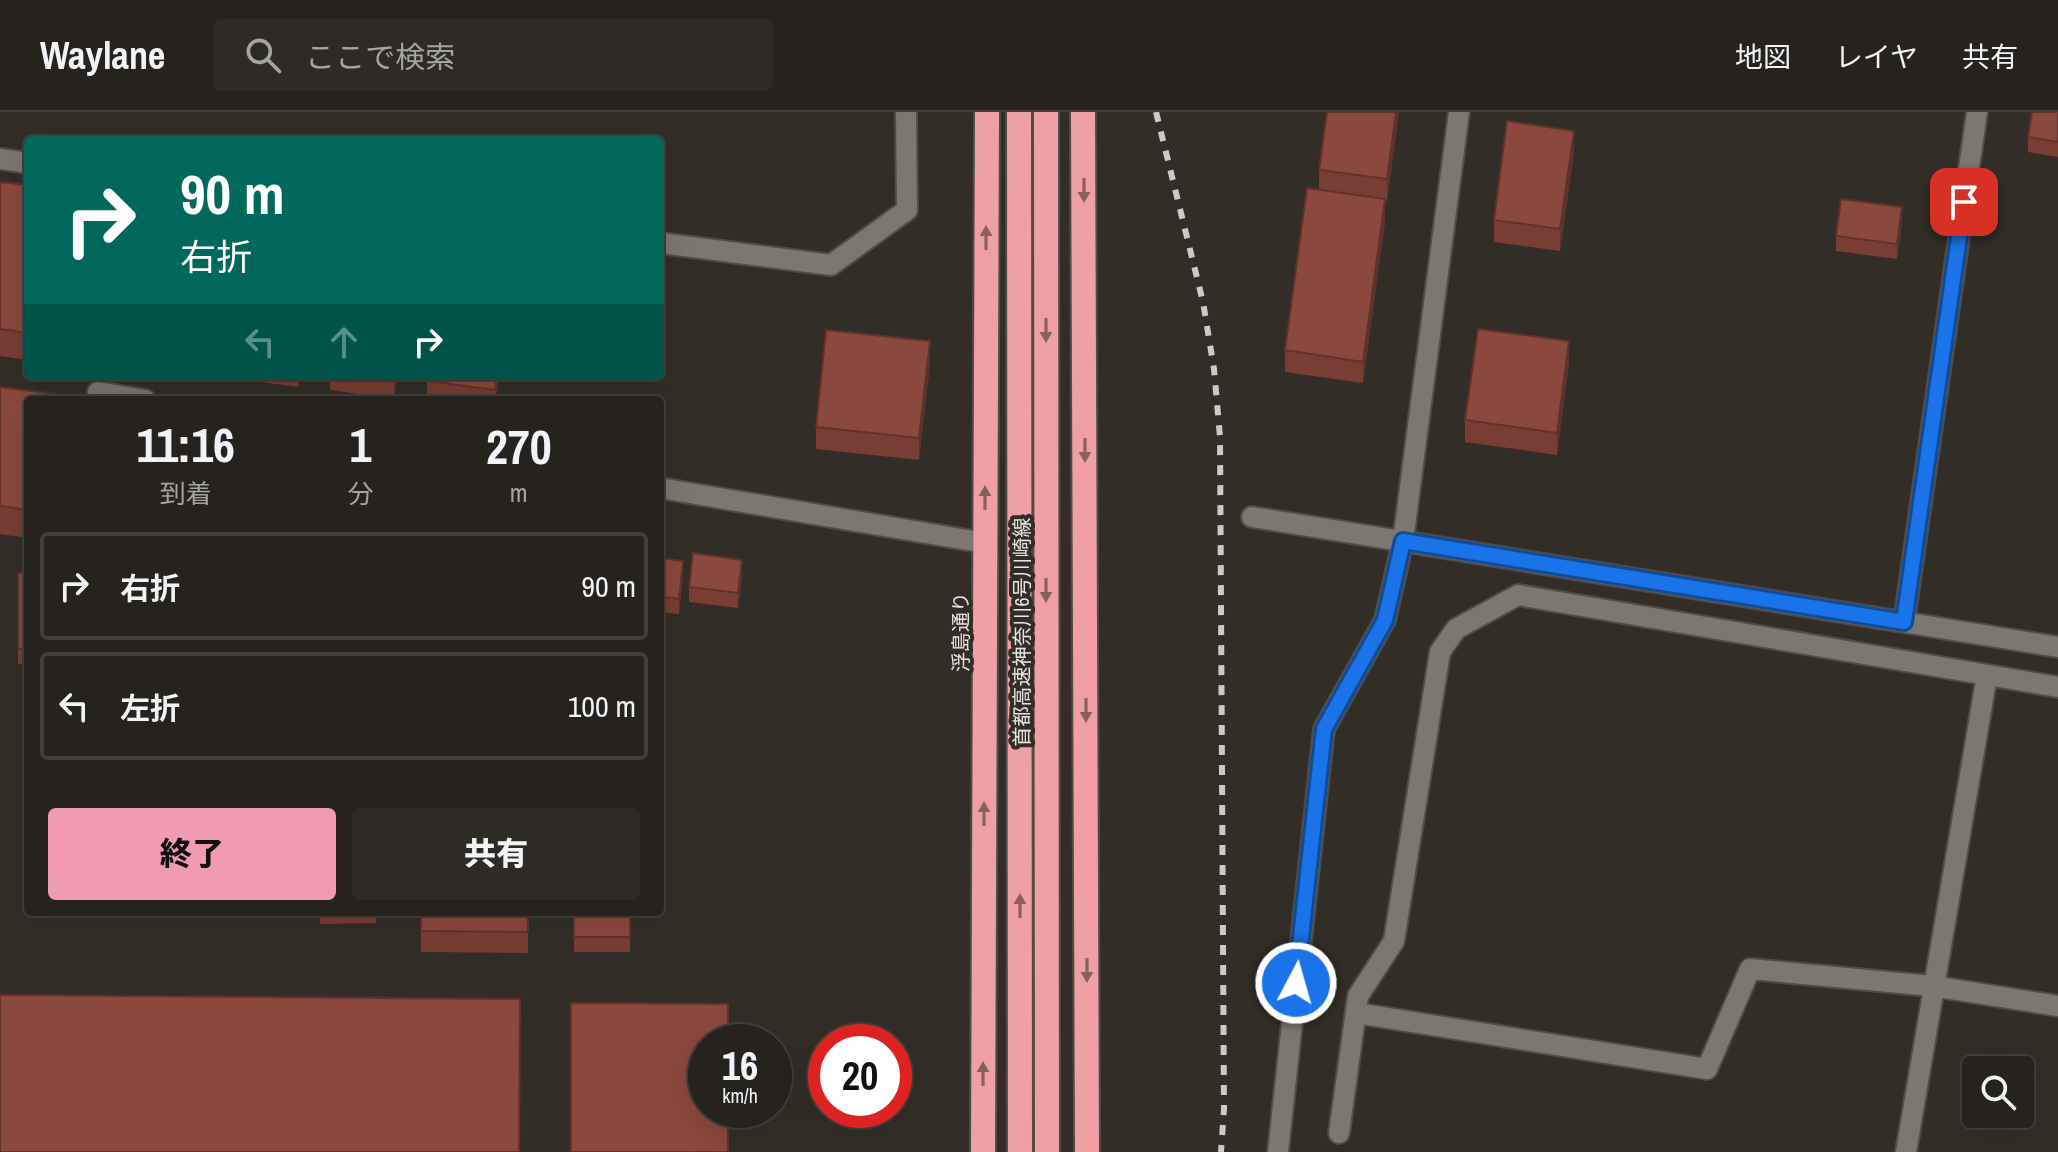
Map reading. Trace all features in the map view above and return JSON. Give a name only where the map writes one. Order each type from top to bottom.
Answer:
[{"type":"highway","name":"浮島通り","points":[[983,1152],[987,112]]},
{"type":"highway","name":"首都高速神奈川6号川崎線","points":[[1019,112],[1020,1152]]},
{"type":"highway","name":"首都高速神奈川6号川崎線","points":[[1046,112],[1047,1152]]},
{"type":"highway","points":[[1083,112],[1087,1152]]},
{"type":"lane","points":[[664,244],[831,265],[907,210],[906,112]]},
{"type":"lane","points":[[1278,1152],[1324,729],[1385,620],[1403,541],[1459,112]]},
{"type":"lane","points":[[1904,622],[1977,112]]},
{"type":"lane","points":[[0,159],[24,162]]},
{"type":"lane","points":[[98,392],[122,396]]},
{"type":"lane","points":[[664,489],[985,543]]},
{"type":"lane","points":[[1252,517],[2058,647]]},
{"type":"lane","points":[[1339,1133],[1358,996],[1394,941],[1440,652],[1456,629],[1518,595],[2058,687]]},
{"type":"lane","points":[[1906,1152],[1987,675]]},
{"type":"lane","points":[[1356,1013],[1707,1069],[1750,969],[1932,986],[2058,1006]]},
{"type":"building","points":[[1327,112],[1396,112],[1387,179],[1319,170]]},
{"type":"building","points":[[2032,112],[2058,112],[2058,142],[2028,137]]},
{"type":"building","points":[[1507,121],[1574,131],[1560,229],[1494,220]]},
{"type":"building","points":[[0,182],[24,185],[24,332],[0,329]]},
{"type":"building","points":[[1307,188],[1385,199],[1363,362],[1285,350]]},
{"type":"building","points":[[1841,199],[1902,207],[1897,244],[1836,236]]},
{"type":"building","points":[[1478,329],[1569,341],[1557,433],[1465,420]]},
{"type":"building","points":[[826,330],[930,341],[919,438],[816,427]]},
{"type":"building","points":[[427,380],[496,380],[495,390]]},
{"type":"building","points":[[0,387],[71,396],[24,396],[24,509],[0,506]]},
{"type":"building","points":[[693,553],[742,560],[738,593],[689,587]]},
{"type":"building","points":[[664,559],[683,561],[679,599],[664,597]]},
{"type":"building","points":[[18,573],[24,573],[24,649],[18,649]]},
{"type":"building","points":[[421,916],[528,916],[528,932],[421,931]]},
{"type":"building","points":[[574,916],[630,916],[630,937],[574,937]]},
{"type":"building","points":[[0,995],[520,999],[519,1152],[0,1152]]},
{"type":"building","points":[[571,1003],[728,1004],[728,1024],[688,1024],[688,1128],[728,1128],[728,1152],[571,1152]]},
{"type":"railway","points":[[1156,112],[1203,302],[1214,369],[1220,437],[1224,1109],[1221,1152]]},
{"type":"route","points":[[1296,983],[1324,729],[1385,620],[1403,541],[1904,622],[1964,202]]}]
